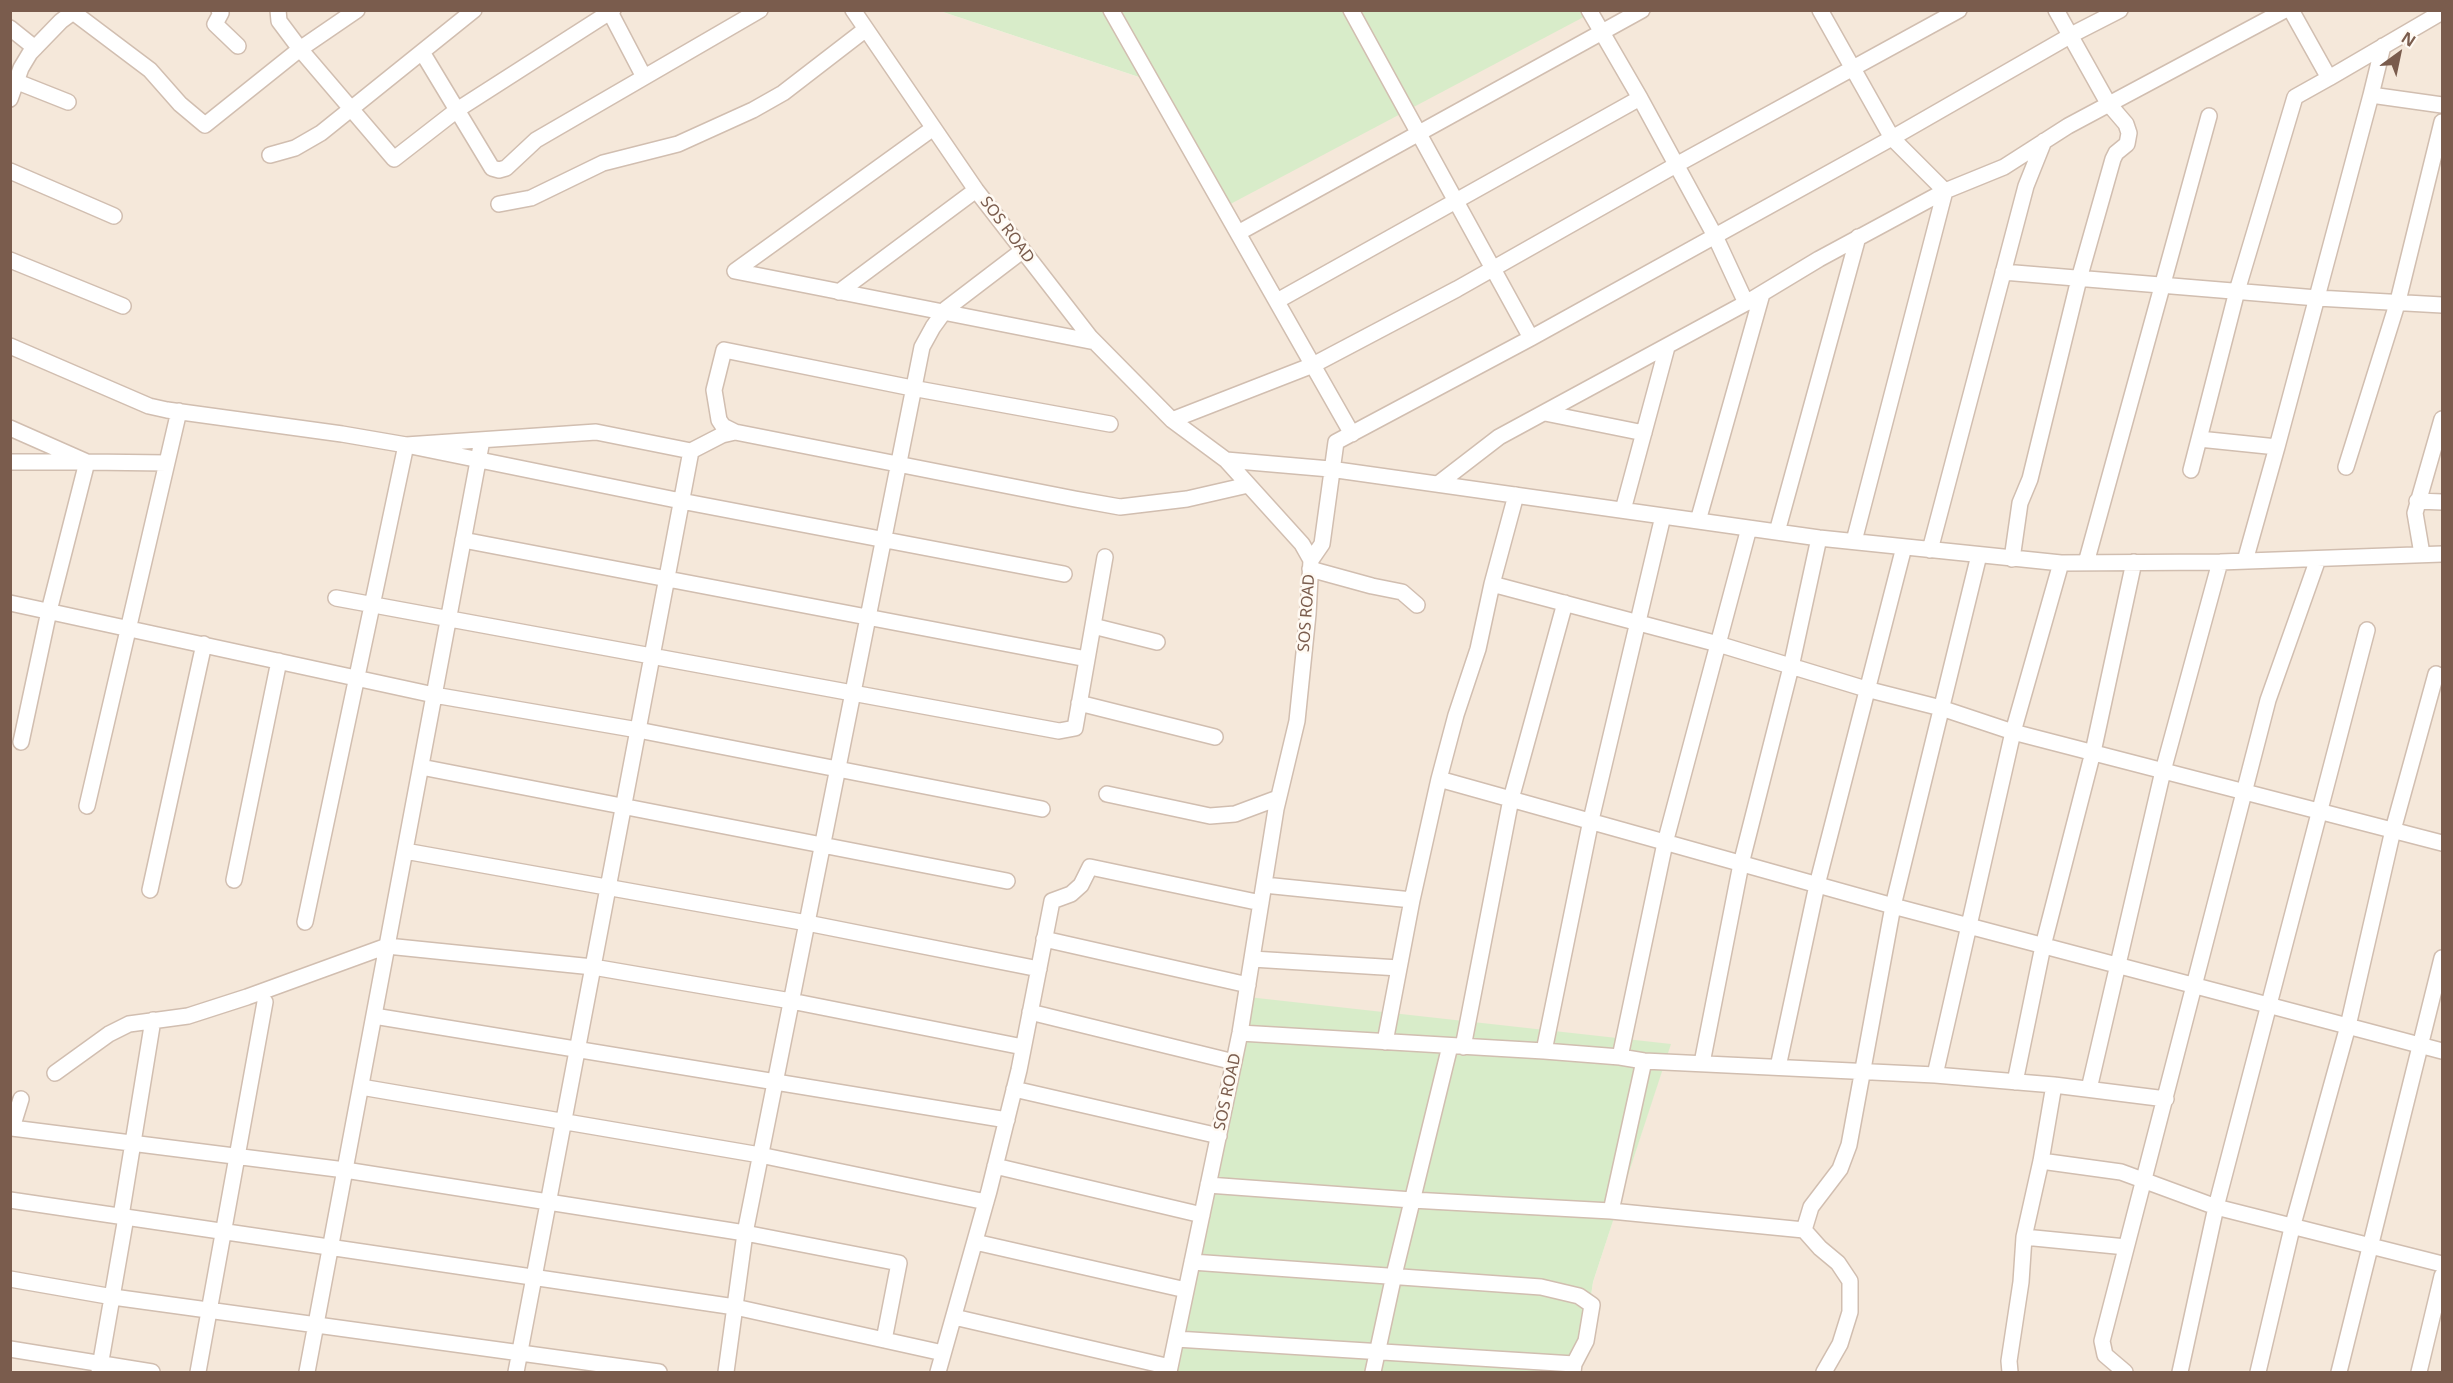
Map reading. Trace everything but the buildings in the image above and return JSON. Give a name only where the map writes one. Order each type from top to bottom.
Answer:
[{"type":"street","points":[[219,10],[221,13],[215,24],[238,46]]},
{"type":"street","points":[[278,10],[279,21],[300,50],[393,159],[457,110],[611,11],[645,77]]},
{"type":"street","points":[[10,99],[14,80],[35,48],[75,11],[150,70],[180,104],[205,124],[300,50],[357,10]]},
{"type":"street","points":[[270,154],[295,148],[321,133],[474,10]]},
{"type":"street","points":[[422,52],[492,168],[499,170],[513,163],[536,140],[760,10]]},
{"type":"street","name":"SOS ROAD","points":[[853,10],[932,129],[976,190],[1095,342],[1172,420],[1226,460],[1302,544],[1310,565],[1297,721],[1278,798],[1240,1033],[1169,1370]]},
{"type":"street","points":[[1111,10],[1352,434]]},
{"type":"street","points":[[1351,10],[1531,338]]},
{"type":"street","points":[[1589,10],[1715,236],[1746,303]]},
{"type":"street","points":[[1238,233],[1642,10]]},
{"type":"street","points":[[1820,10],[1892,138],[1945,191]]},
{"type":"street","points":[[1172,420],[1313,364],[1493,269],[1676,165],[1959,10]]},
{"type":"street","points":[[2012,558],[2020,503],[2030,479],[2079,279],[2113,159],[2116,153],[2127,144],[2129,133],[2126,124],[2108,104],[2056,10]]},
{"type":"street","points":[[1417,604],[1402,592],[1372,586],[1310,565],[1322,544],[1330,469],[1336,442],[1531,338],[2120,10]]},
{"type":"street","points":[[1438,484],[1499,437],[1746,303],[1858,237],[1945,191],[2004,167],[2108,104],[2285,10]]},
{"type":"street","points":[[2291,10],[2329,78]]},
{"type":"street","points":[[2192,470],[2237,291],[2295,97],[2442,12]]},
{"type":"street","points":[[10,28],[35,48]]},
{"type":"street","points":[[499,204],[531,198],[603,163],[678,144],[753,110],[783,93],[866,29]]},
{"type":"street","points":[[2245,561],[2383,46]]},
{"type":"street","points":[[14,80],[68,102]]},
{"type":"street","points":[[2371,95],[2442,105]]},
{"type":"street","points":[[1277,301],[1640,98]]},
{"type":"street","points":[[2086,563],[2209,116]]},
{"type":"street","points":[[2346,467],[2398,301],[2442,122]]},
{"type":"street","points":[[932,129],[735,271],[1095,342]]},
{"type":"street","points":[[1930,550],[2026,186],[2044,141]]},
{"type":"street","points":[[10,171],[114,216]]},
{"type":"street","points":[[838,292],[976,190]]},
{"type":"street","points":[[1854,542],[1945,191]]},
{"type":"street","points":[[1777,532],[1858,237]]},
{"type":"street","points":[[726,1372],[745,1233],[922,347],[944,312],[1022,251]]},
{"type":"street","points":[[10,260],[123,306]]},
{"type":"street","points":[[2003,272],[2317,298],[2442,304]]},
{"type":"street","points":[[1698,521],[1762,294]]},
{"type":"street","points":[[10,345],[149,406],[406,445],[681,501],[1064,574]]},
{"type":"street","points":[[1623,510],[1667,347]]},
{"type":"street","points":[[1110,424],[912,388],[724,350],[714,390],[716,409],[723,426],[735,432],[1120,507],[1187,499],[1248,485]]},
{"type":"street","points":[[87,806],[179,411]]},
{"type":"street","points":[[1545,413],[1644,433]]},
{"type":"street","points":[[2422,554],[2415,513],[2442,419]]},
{"type":"street","points":[[10,428],[87,462]]},
{"type":"street","points":[[406,445],[596,432],[691,451],[722,435],[735,432]]},
{"type":"street","points":[[2199,439],[2277,447]]},
{"type":"street","points":[[307,1372],[482,440]]},
{"type":"street","points":[[305,922],[406,445]]},
{"type":"street","points":[[516,1372],[691,451]]},
{"type":"street","points":[[1226,460],[1330,469],[1820,538],[2061,563],[2220,562],[2442,554]]},
{"type":"street","points":[[10,462],[167,463]]},
{"type":"street","points":[[21,742],[49,611],[87,462]]},
{"type":"street","points":[[1385,1042],[1412,900],[1439,779],[1456,715],[1478,649],[1492,584],[1516,495]]},
{"type":"street","points":[[2417,501],[2442,502]]},
{"type":"street","points":[[1544,1051],[1591,820],[1663,516]]},
{"type":"street","points":[[1620,1057],[1665,843],[1749,528]]},
{"type":"street","points":[[1702,1063],[1741,864],[1791,667],[1820,538]]},
{"type":"street","points":[[463,540],[1087,659]]},
{"type":"street","points":[[1778,1067],[1817,885],[1904,547]]},
{"type":"street","points":[[1804,1230],[1810,1207],[1840,1169],[1849,1144],[1893,906],[1979,555]]},
{"type":"street","points":[[336,598],[1059,731],[1075,728],[1105,557]]},
{"type":"street","points":[[2125,1372],[2105,1355],[2102,1341],[2268,700],[2318,559]]},
{"type":"street","points":[[2015,1082],[2043,946],[2093,752],[2134,562]]},
{"type":"street","points":[[2089,1089],[2163,771],[2220,562]]},
{"type":"street","points":[[1935,1075],[2013,732],[2061,563]]},
{"type":"street","points":[[1492,584],[1718,644],[1791,667],[1941,708],[2013,732],[2319,809],[2442,843]]},
{"type":"street","points":[[10,603],[434,695],[638,730],[1042,809]]},
{"type":"street","points":[[1373,1372],[1412,1200],[1456,1046],[1511,799],[1565,603]]},
{"type":"street","points":[[1093,626],[1157,642]]},
{"type":"street","points":[[2180,1372],[2216,1207],[2367,630]]},
{"type":"street","points":[[150,890],[204,644]]},
{"type":"street","points":[[234,880],[279,661]]},
{"type":"street","points":[[2258,1372],[2292,1228],[2348,1026],[2393,830],[2436,674]]},
{"type":"street","points":[[1079,703],[1215,737]]},
{"type":"street","points":[[421,767],[1007,881]]},
{"type":"street","points":[[1439,779],[1893,906],[2442,1051]]},
{"type":"street","points":[[1107,794],[1210,816],[1235,814],[1278,798]]},
{"type":"street","points":[[405,851],[807,923],[1039,969]]},
{"type":"street","points":[[938,1372],[986,1202],[1014,1089],[1052,901],[1071,894],[1081,885],[1089,867],[1261,903]]},
{"type":"street","points":[[1264,885],[1412,900]]},
{"type":"street","points":[[1044,939],[1248,985]]},
{"type":"street","points":[[55,1073],[109,1034],[129,1024],[188,1016],[387,946],[593,967],[791,1001],[1023,1047]]},
{"type":"street","points":[[2339,1372],[2442,958]]},
{"type":"street","points":[[1252,959],[1399,969]]},
{"type":"street","points":[[198,1372],[265,1002]]},
{"type":"street","points":[[1030,1012],[1234,1062]]},
{"type":"street","points":[[374,1016],[1006,1120]]},
{"type":"street","points":[[100,1368],[153,1020]]},
{"type":"street","points":[[1240,1033],[1544,1051],[1644,1061],[1935,1075],[2054,1085],[2166,1099]]},
{"type":"street","points":[[1611,1210],[1644,1061]]},
{"type":"street","points":[[2010,1372],[2009,1360],[2021,1282],[2024,1237],[2041,1161],[2054,1085]]},
{"type":"street","points":[[361,1086],[760,1155],[986,1202]]},
{"type":"street","points":[[1014,1089],[1219,1136]]},
{"type":"street","points":[[21,1099],[11,1130],[345,1170],[745,1233],[899,1263],[884,1340]]},
{"type":"street","points":[[2041,1161],[2121,1172],[2216,1207],[2442,1264]]},
{"type":"street","points":[[995,1167],[1202,1215]]},
{"type":"street","points":[[1208,1185],[1412,1200],[1611,1210],[1804,1230],[1838,1263],[1850,1281],[1850,1312],[1840,1344],[1824,1372]]},
{"type":"street","points":[[10,1200],[735,1308],[944,1353]]},
{"type":"street","points":[[2024,1237],[2126,1248]]},
{"type":"street","points":[[975,1242],[1186,1290]]},
{"type":"street","points":[[1176,1339],[1574,1368],[1586,1341],[1592,1305],[1579,1296],[1541,1287],[1192,1262]]},
{"type":"street","points":[[2419,1372],[2442,1276]]},
{"type":"street","points":[[10,1279],[112,1297],[659,1372]]},
{"type":"street","points":[[954,1317],[1169,1370]]},
{"type":"street","points":[[10,1349],[100,1368],[152,1372]]},
{"type":"shaded area","points":[[10,11],[940,11],[1154,82],[1595,11],[2442,11],[2442,1372],[1580,1372],[1593,1282],[1670,1045],[1164,1372],[11,1372]]},
{"type":"green space","points":[[940,11],[1595,11],[1221,209],[1154,82]]},
{"type":"green space","points":[[1248,997],[1671,1044],[1593,1282],[1580,1372],[1164,1372]]}]
